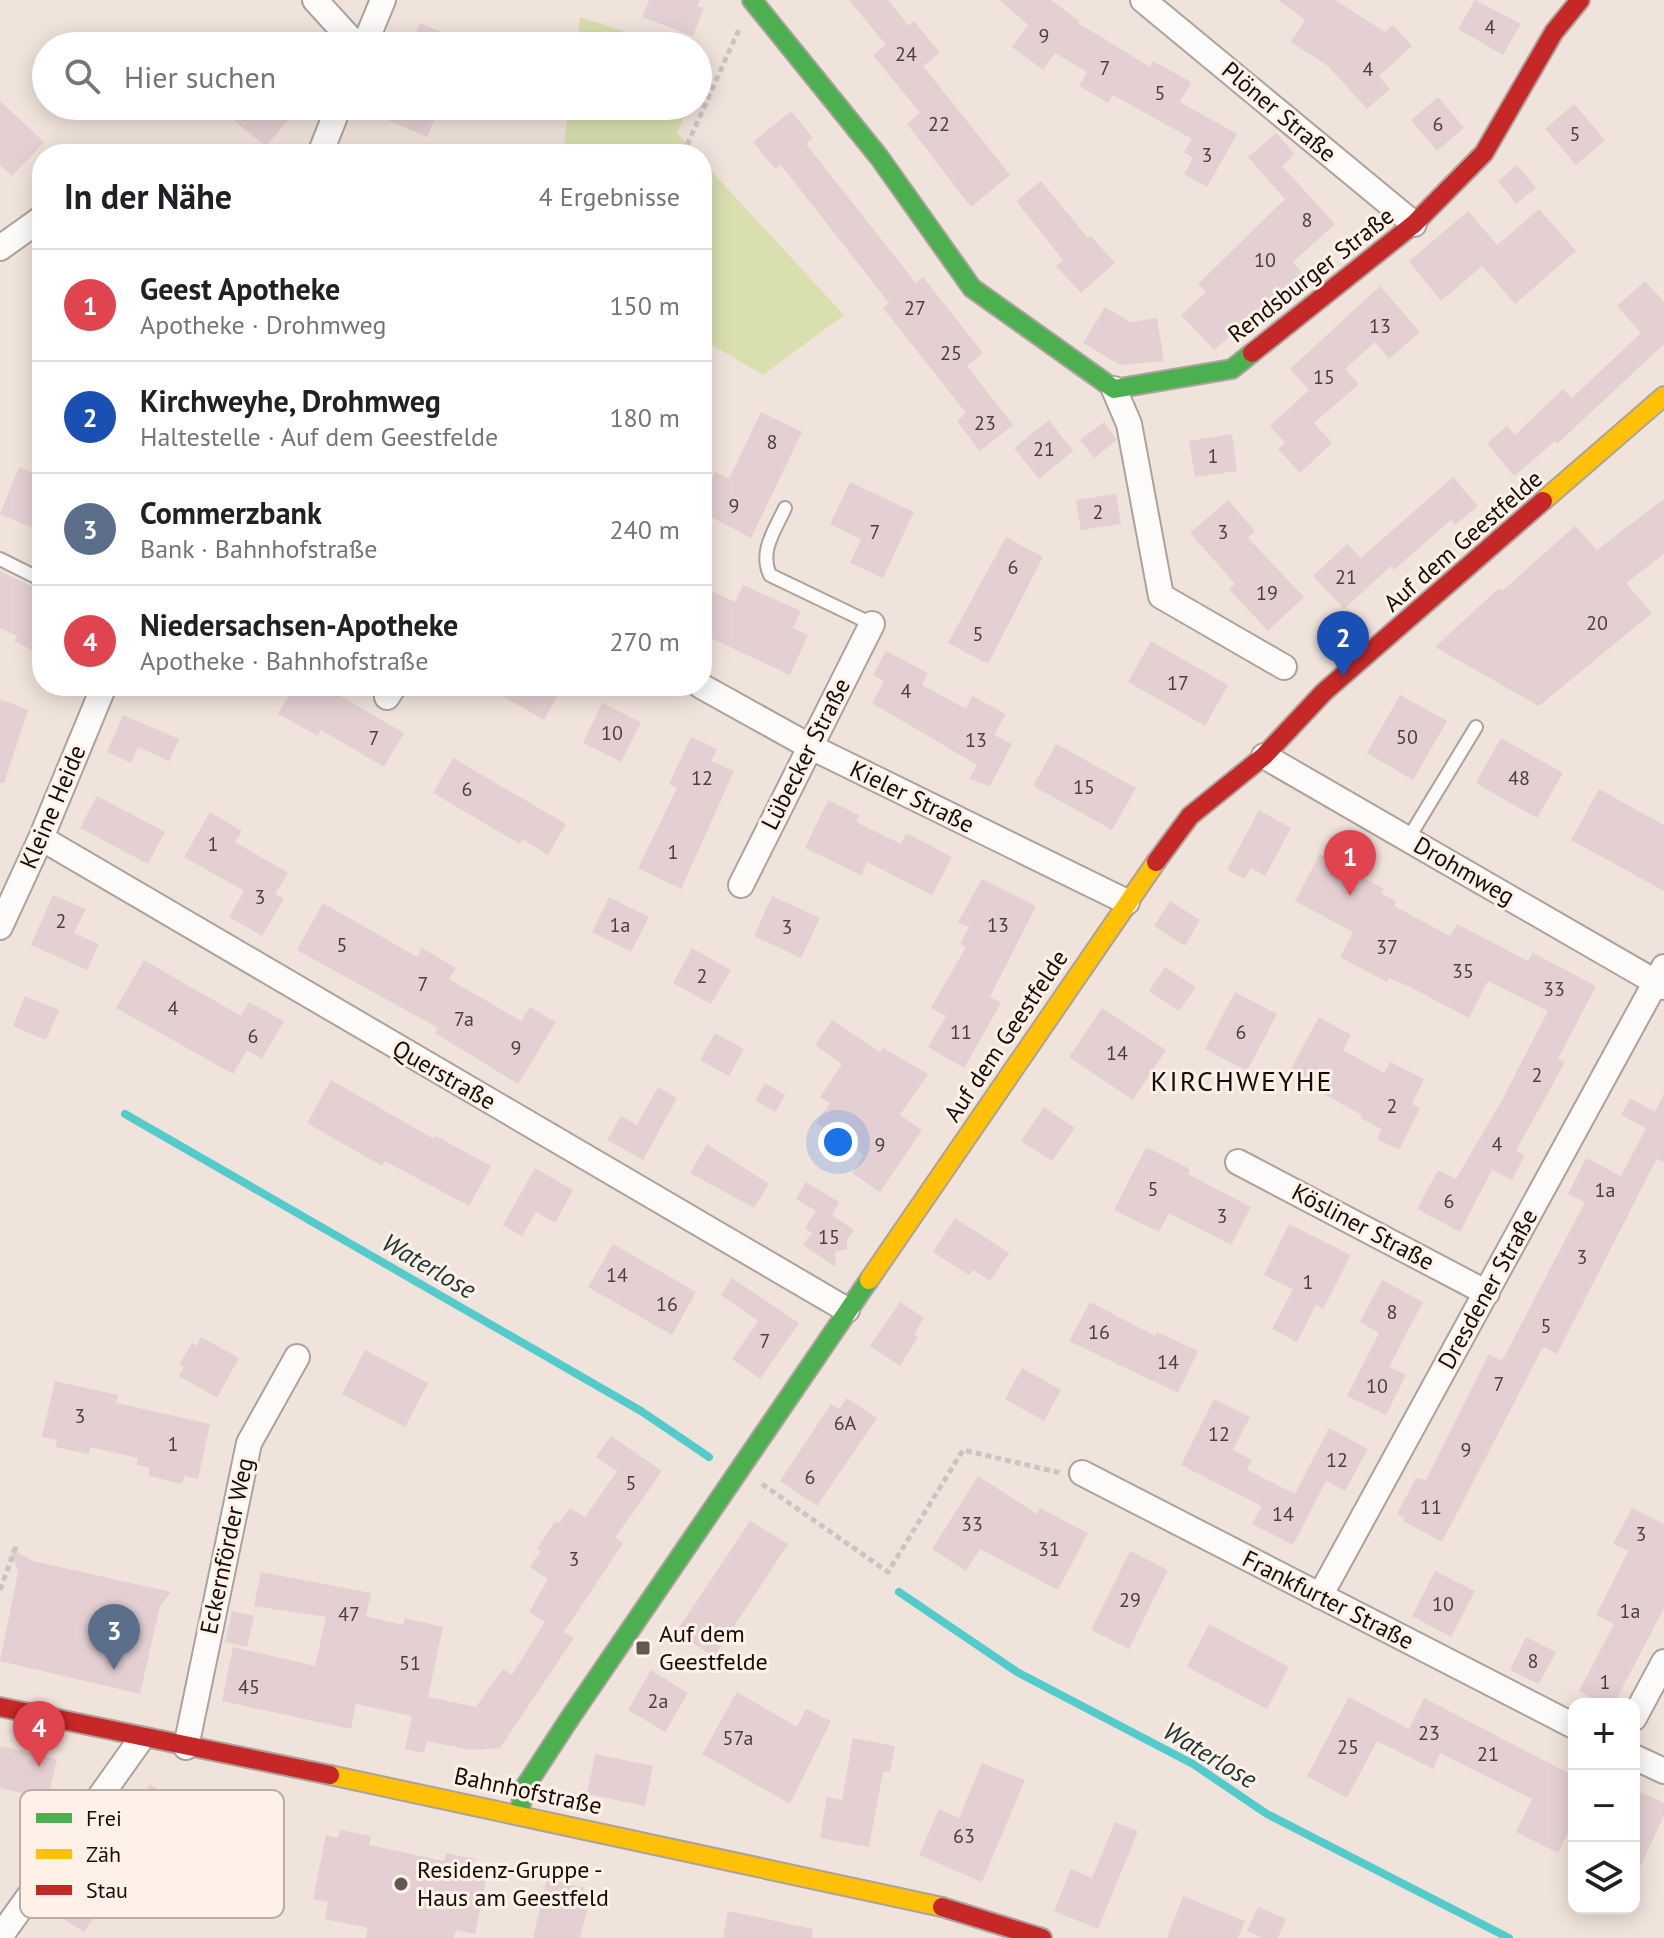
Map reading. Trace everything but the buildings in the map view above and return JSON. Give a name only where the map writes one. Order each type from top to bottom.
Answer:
[{"type":"street","points":[[315,0],[344,32]]},
{"type":"street","points":[[370,32],[383,0]]},
{"type":"street","points":[[752,0],[879,157],[972,288],[1114,389],[1129,424],[1161,596],[1284,667]]},
{"type":"street","name":"Plöner Straße","points":[[1143,0],[1414,224]]},
{"type":"street","name":"Rendsburger Straße","points":[[1114,389],[1232,369],[1414,224],[1484,153],[1554,32],[1580,0]]},
{"type":"street","points":[[324,144],[333,120]]},
{"type":"street","points":[[0,248],[32,225]]},
{"type":"street","name":"Auf dem Geestfelde","points":[[519,1813],[525,1787],[847,1310],[1127,902],[1190,816],[1264,756],[1324,692],[1664,396]]},
{"type":"street","name":"Lübecker Straße","points":[[741,885],[872,624]]},
{"type":"street","name":"Kieler Straße","points":[[712,692],[809,746],[1127,902]]},
{"type":"street","name":"Kleine Heide","points":[[1,924],[41,838],[100,696]]},
{"type":"street","name":"Drohmweg","points":[[1264,756],[1661,979]]},
{"type":"street","name":"Querstraße","points":[[41,838],[847,1310]]},
{"type":"street","name":"Dresdener Straße","points":[[1320,1596],[1661,979]]},
{"type":"street","name":"Kösliner Straße","points":[[1238,1162],[1487,1293]]},
{"type":"street","name":"Eckernförder Weg","points":[[186,1747],[249,1443],[297,1357]]},
{"type":"street","name":"Frankfurter Straße","points":[[1082,1473],[1568,1723]]},
{"type":"street","points":[[1640,1707],[1664,1662]]},
{"type":"street","name":"Bahnhofstraße","points":[[0,1707],[94,1725],[141,1739],[519,1813],[963,1912],[1042,1938]]},
{"type":"street","points":[[105,1790],[141,1739]]},
{"type":"street","points":[[1640,1760],[1664,1771]]},
{"type":"street","points":[[0,1937],[20,1909]]},
{"type":"lane","points":[[785,508],[766,550],[764,563],[770,575],[872,624]]},
{"type":"lane","points":[[0,559],[32,575]]},
{"type":"lane","points":[[1408,839],[1476,727]]},
{"type":"path","points":[[712,89],[752,0]]},
{"type":"path","points":[[687,144],[698,120]]},
{"type":"path","points":[[741,1469],[888,1572],[963,1450],[1051,1473],[1082,1473]]},
{"type":"path","points":[[0,1590],[17,1544]]},
{"type":"green space","points":[[580,17],[627,32],[578,32]]},
{"type":"green space","points":[[567,120],[683,120],[677,133],[687,144],[564,144]]},
{"type":"green space","points":[[712,172],[844,315],[763,375],[712,345]]},
{"type":"waterway","name":"Waterlose","points":[[125,1114],[641,1411],[709,1457]]},
{"type":"waterway","name":"Waterlose","points":[[899,1592],[1017,1672],[1193,1764],[1267,1814],[1509,1938]]},
{"type":"traffic: fast","points":[[752,0],[879,157],[972,288],[1114,389],[1232,369],[1252,353]]},
{"type":"traffic: fast","points":[[519,1813],[525,1787],[570,1718],[869,1280]]},
{"type":"traffic: slow","points":[[1543,501],[1664,396]]},
{"type":"traffic: slow","points":[[869,1280],[1156,862]]},
{"type":"traffic: slow","points":[[330,1775],[942,1907]]},
{"type":"traffic: jam","points":[[1252,353],[1414,224],[1484,153],[1554,32],[1580,0]]},
{"type":"traffic: jam","points":[[1156,862],[1190,816],[1264,756],[1324,692],[1543,501]]},
{"type":"traffic: jam","points":[[0,1707],[330,1775]]},
{"type":"traffic: jam","points":[[942,1907],[1042,1938]]},
{"type":"place","name":"Kirchweyhe, Drohmweg","points":[[1343,677]]},
{"type":"place","name":"Geest Apotheke","points":[[1350,896]]},
{"type":"place","name":"Auf dem Geestfelde","points":[[643,1648]]},
{"type":"place","name":"Commerzbank","points":[[114,1670]]},
{"type":"place","name":"Niedersachsen-Apotheke","points":[[39,1767]]},
{"type":"place","name":"Residenz-Gruppe - Haus am Geestfeld","points":[[401,1884]]},
{"type":"district","name":"KIRCHWEYHE","points":[[1242,1081]]}]
